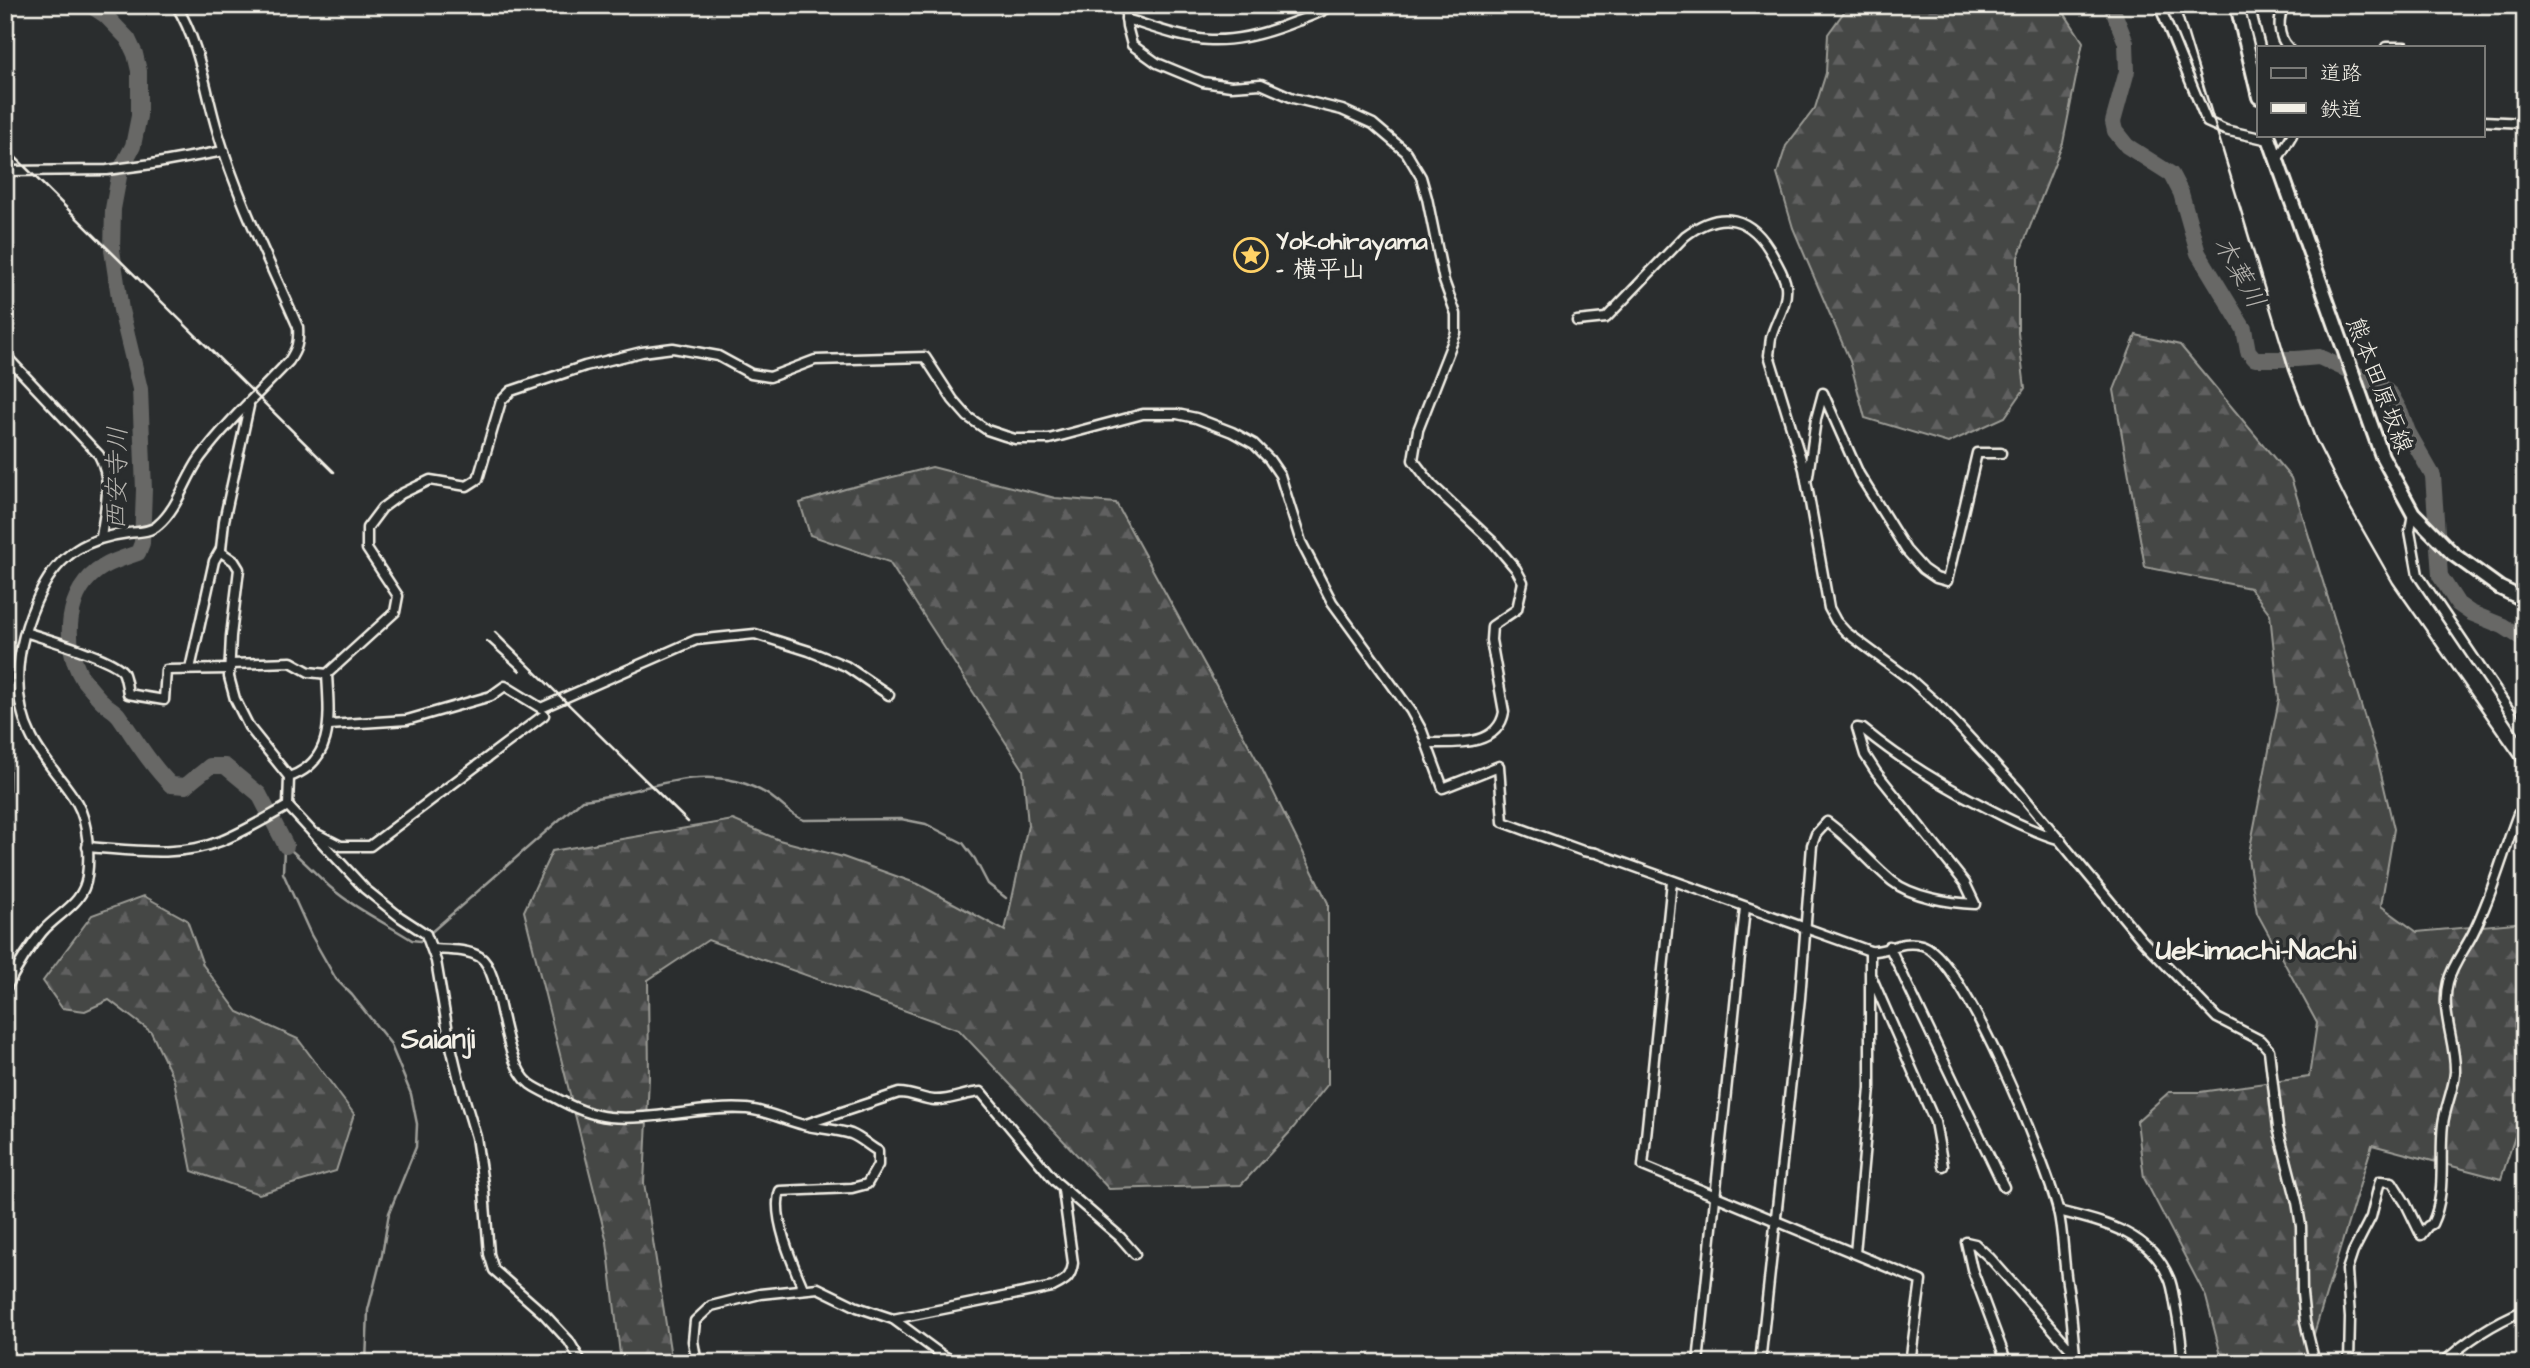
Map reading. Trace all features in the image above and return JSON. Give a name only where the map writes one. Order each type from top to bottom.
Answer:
[{"type":"main road","points":[[2237,5],[2257,89]]},
{"type":"main road","name":"熊本田原坂線","points":[[2268,137],[2353,381],[2382,456],[2413,513],[2453,554],[2500,588],[2525,600]]},
{"type":"street","points":[[5,990],[43,931],[80,896],[87,878],[84,820],[78,805],[33,740],[21,712],[17,675],[25,632],[42,590],[58,566],[79,546],[101,537],[149,531],[157,527],[198,460],[297,349],[298,327],[243,203],[224,151],[192,37],[176,5]]},
{"type":"street","points":[[1125,5],[1132,45],[1157,63],[1203,82],[1231,86],[1261,85],[1293,98],[1342,110],[1373,124],[1391,138],[1406,152],[1421,177],[1444,281],[1456,314],[1456,333],[1418,430],[1413,460],[1432,485],[1494,543],[1517,569],[1522,582],[1517,609],[1492,626],[1491,640],[1504,712],[1502,723],[1489,735],[1471,742],[1428,743]]},
{"type":"street","points":[[1126,19],[1209,40],[1230,39],[1276,30],[1332,5]]},
{"type":"street","points":[[2159,5],[2207,122],[2224,130],[2257,135]]},
{"type":"street","points":[[2249,5],[2260,46]]},
{"type":"street","points":[[2284,5],[2279,26],[2287,46]]},
{"type":"street","points":[[2484,121],[2525,123]]},
{"type":"street","points":[[2276,162],[2291,136]]},
{"type":"street","points":[[5,171],[107,170],[224,151]]},
{"type":"street","points":[[1577,321],[1606,318],[1623,303],[1660,260],[1698,226],[1715,219],[1738,219],[1753,229],[1770,251],[1786,287],[1786,301],[1771,338],[1769,355],[1796,438],[1825,593],[1836,621],[1940,706],[2018,790],[2142,940],[2217,1018],[2260,1040],[2269,1050],[2278,1128],[2301,1226],[2303,1303],[2315,1363]]},
{"type":"street","points":[[25,632],[114,665],[123,672],[128,694],[164,700],[166,670],[291,662],[309,672],[327,674],[395,612],[398,596],[367,549],[367,528],[382,508],[401,494],[430,480],[467,486],[478,479],[501,401],[511,391],[585,366],[642,352],[673,348],[718,356],[751,374],[770,377],[815,360],[925,356],[953,400],[968,417],[987,430],[1015,439],[1049,439],[1143,414],[1177,414],[1196,418],[1254,444],[1280,475],[1301,542],[1332,602],[1411,712],[1428,743],[1443,788],[1499,766],[1503,822],[1870,951],[1875,952],[1900,943],[1922,945],[1936,952],[1961,987],[2038,1149],[2058,1210],[2076,1359]]},
{"type":"street","points":[[5,355],[99,455],[105,466],[107,497],[101,537]]},
{"type":"street","points":[[1807,486],[1816,419],[1823,393],[1859,474],[1906,550],[1936,579],[1947,581],[1977,453],[2001,453]]},
{"type":"street","points":[[190,668],[214,561],[222,549],[224,521],[250,403]]},
{"type":"street","points":[[2413,513],[2410,531],[2418,575],[2525,734]]},
{"type":"street","points":[[222,549],[239,569],[229,677],[235,699],[249,727],[289,777],[288,806],[365,889],[426,934],[433,949],[449,1038],[476,1137],[489,1254],[494,1270],[544,1314],[569,1341],[582,1363]]},
{"type":"street","points":[[328,726],[407,720],[491,696],[505,686],[541,708],[696,640],[755,635],[809,651],[846,666],[889,695]]},
{"type":"street","points":[[289,777],[309,767],[326,742],[327,674]]},
{"type":"street","points":[[313,833],[341,846],[370,846],[544,715]]},
{"type":"street","points":[[1760,1363],[1806,929],[1812,845],[1816,834],[1827,822],[1844,834],[1894,883],[1948,903],[1975,904],[1965,883],[1876,772],[1865,755],[1857,728],[1863,729],[1941,785],[2037,834],[2061,841]]},
{"type":"street","points":[[87,847],[157,852],[192,849],[220,842],[288,806]]},
{"type":"street","points":[[2349,1363],[2347,1269],[2371,1217],[2380,1181],[2392,1182],[2421,1235],[2432,1224],[2438,1211],[2443,1123],[2455,1074],[2453,1043],[2446,1015],[2448,982],[2475,930],[2500,872],[2505,847],[2518,814]]},
{"type":"street","points":[[1672,881],[1643,1166],[1921,1281],[1910,1363]]},
{"type":"street","points":[[1698,1363],[1745,908]]},
{"type":"street","points":[[1889,946],[2004,1187]]},
{"type":"street","points":[[433,949],[465,952],[485,961],[511,1052],[522,1076],[559,1100],[584,1111],[606,1117],[625,1118],[696,1110],[746,1109],[854,1136],[878,1151],[880,1155],[874,1175],[867,1184],[852,1188],[780,1191],[777,1199],[779,1222],[803,1288]]},
{"type":"street","points":[[1855,1253],[1870,1088],[1870,951]]},
{"type":"street","points":[[1870,975],[1935,1122],[1943,1166]]},
{"type":"street","points":[[803,1125],[900,1093],[931,1100],[947,1100],[967,1093],[981,1092],[1063,1190],[1120,1237],[1135,1254]]},
{"type":"street","points":[[893,1318],[1041,1289],[1067,1280],[1071,1275],[1073,1263],[1063,1190]]},
{"type":"street","points":[[2058,1210],[2115,1228],[2151,1248],[2171,1282],[2183,1346],[2182,1363]]},
{"type":"street","points":[[2007,1363],[1972,1269],[1966,1242],[1969,1241],[1990,1258],[2076,1359]]},
{"type":"street","points":[[697,1363],[693,1341],[695,1321],[708,1308],[760,1294],[803,1288],[818,1288],[857,1307],[893,1318],[942,1356],[957,1363]]},
{"type":"street","points":[[2443,1363],[2466,1341],[2525,1310]]},
{"type":"green space","points":[[1849,5],[2059,5],[2083,42],[2063,143],[2018,257],[2018,333],[2025,388],[2005,417],[1948,443],[1865,418],[1850,361],[1793,228],[1777,174],[1786,146],[1815,108],[1826,73],[1828,34]]},
{"type":"green space","points":[[2136,335],[2180,345],[2291,478],[2377,757],[2394,829],[2381,906],[2417,932],[2525,922],[2525,1106],[2501,1179],[2372,1145],[2305,1363],[2223,1363],[2206,1297],[2144,1178],[2137,1121],[2169,1092],[2200,1092],[2309,1077],[2317,1023],[2257,913],[2248,858],[2279,699],[2270,614],[2250,588],[2145,567],[2114,390]]},
{"type":"green space","points":[[932,467],[1055,498],[1116,503],[1262,769],[1328,903],[1328,1084],[1290,1132],[1241,1185],[1109,1189],[959,1030],[708,940],[648,980],[649,1078],[644,1183],[672,1363],[621,1363],[607,1242],[524,911],[552,851],[733,820],[779,840],[843,857],[918,884],[1005,931],[1028,825],[1023,769],[889,562],[810,535],[800,503]]},
{"type":"green space","points":[[5,757],[10,762],[9,813],[5,818]]},
{"type":"green space","points":[[144,896],[187,920],[203,965],[238,1012],[298,1039],[354,1114],[336,1171],[259,1194],[192,1171],[174,1080],[151,1032],[109,1000],[85,1011],[62,1008],[43,981],[92,915]]},
{"type":"waterway","name":"西安寺川","points":[[90,5],[105,15],[128,39],[139,71],[139,116],[133,146],[120,171],[113,209],[112,250],[121,310],[140,389],[144,490],[142,543],[138,553],[103,567],[90,577],[81,589],[71,618],[72,649],[82,678],[101,701],[117,714],[171,785],[186,786],[210,766],[225,766],[259,794],[286,846]]},
{"type":"waterway","name":"木葉川","points":[[2111,5],[2126,43],[2127,71],[2113,122],[2115,131],[2127,146],[2171,174],[2181,193],[2198,253],[2244,329],[2248,351],[2255,359],[2319,357],[2380,385],[2391,395],[2433,476],[2440,576],[2458,604],[2525,640]]},
{"type":"waterway","points":[[429,934],[582,800],[684,779],[726,779],[746,784],[768,794],[792,814],[804,820],[901,819],[926,824],[963,843],[988,884],[1006,898]]},
{"type":"waterway","points":[[366,1363],[368,1310],[389,1213],[416,1147],[417,1124],[411,1094],[390,1043],[336,979],[311,935],[283,873],[284,848],[286,846],[339,895],[359,909],[412,940],[420,941],[424,938]]},
{"type":"railway","points":[[2179,5],[2289,370],[2315,438],[2348,504],[2393,583],[2525,772]]},
{"type":"railway","points":[[5,147],[334,472]]},
{"type":"railway","points":[[495,632],[688,822]]},
{"type":"railway","points":[[487,641],[520,671]]},
{"type":"place","name":"Yokohirayama - 横平山","points":[[1251,255]]},
{"type":"district","name":"Uekimachi-Nachi","points":[[2256,949]]},
{"type":"district","name":"Saianji","points":[[438,1038]]}]
